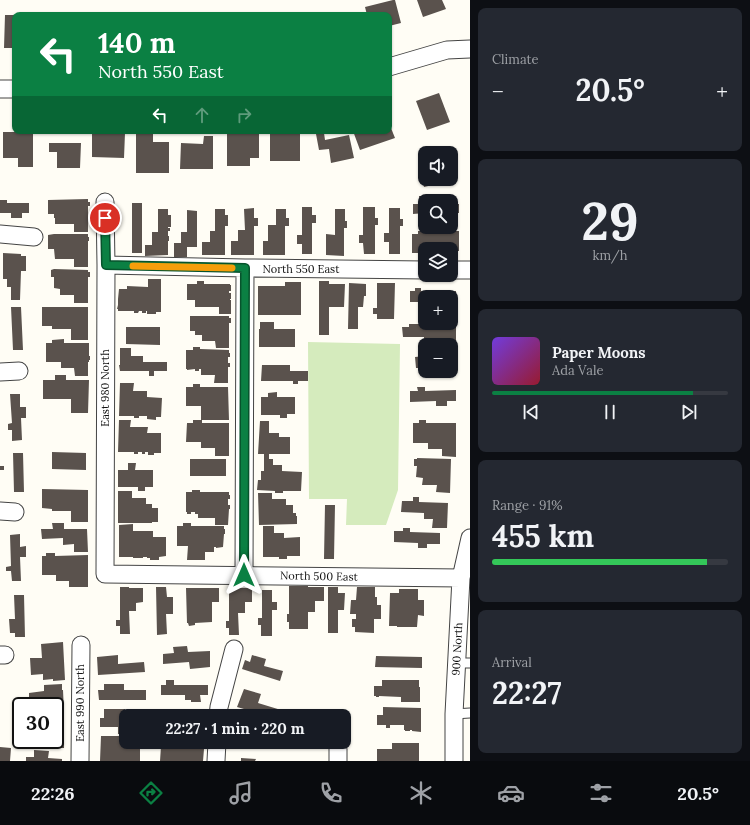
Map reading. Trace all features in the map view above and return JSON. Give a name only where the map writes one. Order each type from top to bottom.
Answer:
[{"type":"street","points":[[392,66],[447,50],[470,48]]},
{"type":"street","points":[[0,89],[12,89]]},
{"type":"street","name":"East 980 North","points":[[105,202],[105,574]]},
{"type":"street","points":[[0,234],[34,237]]},
{"type":"street","name":"North 550 East","points":[[106,265],[418,270]]},
{"type":"street","points":[[244,575],[245,268]]},
{"type":"street","points":[[458,270],[470,270]]},
{"type":"street","points":[[0,372],[19,371]]},
{"type":"street","name":"900 North","points":[[454,761],[462,713],[463,663],[461,578],[470,538]]},
{"type":"street","name":"North 500 East","points":[[105,574],[461,578]]},
{"type":"street","name":"East 990 North","points":[[80,645],[80,761]]},
{"type":"street","points":[[219,709],[234,649]]},
{"type":"street","points":[[216,761],[217,749]]},
{"type":"green space","points":[[308,342],[400,344],[398,490],[386,525],[346,525],[347,499],[309,499]]},
{"type":"building","points":[[395,0],[401,23],[392,25],[392,12],[366,12],[365,7]]},
{"type":"building","points":[[417,0],[442,0],[446,9],[423,17]]},
{"type":"building","points":[[5,15],[12,15],[12,48],[4,48]]},
{"type":"building","points":[[439,93],[450,122],[427,130],[416,101]]},
{"type":"building","points":[[392,130],[395,138],[360,150],[354,134],[392,134]]},
{"type":"building","points":[[3,132],[12,132],[12,134],[33,134],[33,167],[18,167],[18,158],[3,158]]},
{"type":"building","points":[[92,134],[125,134],[124,158],[92,157]]},
{"type":"building","points":[[136,134],[153,134],[153,142],[169,142],[169,173],[136,173]]},
{"type":"building","points":[[227,134],[259,134],[259,158],[250,158],[250,166],[227,166]]},
{"type":"building","points":[[270,134],[300,134],[300,161],[270,161]]},
{"type":"building","points":[[316,134],[324,134],[325,140],[349,135],[354,158],[331,163],[329,149],[319,150]]},
{"type":"building","points":[[204,136],[213,136],[213,169],[180,169],[181,143],[203,144]]},
{"type":"building","points":[[49,143],[81,143],[80,168],[57,168],[57,152],[49,152]]},
{"type":"building","points":[[88,199],[90,206],[88,206],[88,232],[74,232],[74,224],[55,224],[54,214],[48,214],[48,200]]},
{"type":"building","points":[[0,200],[7,200],[7,203],[29,203],[29,213],[22,213],[22,218],[11,218],[11,213],[0,213]]},
{"type":"building","points":[[132,203],[142,203],[142,253],[132,253]]},
{"type":"building","points":[[413,204],[418,204],[418,214],[413,214]]},
{"type":"building","points":[[302,207],[312,207],[312,215],[316,215],[316,223],[312,223],[312,254],[302,254],[302,244],[297,244],[297,235],[302,235]]},
{"type":"building","points":[[363,207],[375,207],[375,218],[378,218],[378,225],[375,225],[375,254],[364,254],[363,243],[359,243],[359,235],[363,235]]},
{"type":"building","points":[[254,208],[254,218],[258,218],[258,226],[254,226],[254,255],[231,255],[231,241],[238,241],[238,230],[245,230],[244,209]]},
{"type":"building","points":[[389,208],[400,208],[400,219],[403,219],[403,226],[400,226],[400,254],[389,254],[389,242],[384,242],[384,233],[389,233]]},
{"type":"building","points":[[158,209],[168,209],[168,215],[171,215],[171,227],[168,227],[170,228],[170,231],[168,231],[168,255],[145,256],[145,245],[152,245],[152,232],[158,232]]},
{"type":"building","points":[[215,209],[225,209],[225,215],[228,215],[228,226],[225,226],[225,255],[202,255],[202,242],[210,242],[210,231],[215,231]]},
{"type":"building","points":[[276,209],[286,209],[286,218],[289,218],[289,226],[285,226],[285,255],[263,255],[263,241],[268,241],[268,225],[276,225]]},
{"type":"building","points":[[335,209],[345,209],[345,221],[347,221],[347,228],[344,228],[344,256],[326,255],[326,234],[335,235]]},
{"type":"building","points":[[187,210],[197,211],[197,247],[187,247],[187,257],[174,257],[174,243],[181,243],[181,232],[187,232]]},
{"type":"building","points":[[459,231],[459,251],[458,242],[418,242],[418,253],[412,253],[412,234],[458,234]]},
{"type":"building","points":[[88,234],[88,267],[74,267],[74,259],[55,259],[54,249],[48,249],[48,235]]},
{"type":"building","points":[[3,253],[21,254],[21,256],[26,256],[26,271],[21,271],[20,300],[11,300],[11,287],[7,287],[7,279],[3,279]]},
{"type":"building","points":[[51,270],[88,270],[88,272],[90,272],[90,277],[88,277],[88,303],[74,303],[74,295],[60,295],[60,289],[54,288],[54,277],[51,277]]},
{"type":"building","points":[[148,279],[161,279],[161,312],[156,312],[156,314],[147,314],[147,311],[146,313],[139,311],[138,313],[134,313],[134,311],[118,311],[119,289],[127,289],[127,286],[148,287]]},
{"type":"building","points":[[197,281],[204,281],[204,284],[230,284],[231,291],[229,291],[229,293],[231,293],[231,314],[219,314],[219,307],[195,307],[195,300],[187,300],[187,284],[197,284]]},
{"type":"building","points":[[319,281],[329,281],[329,284],[345,284],[344,307],[329,307],[329,335],[319,335]]},
{"type":"building","points":[[285,282],[301,282],[301,315],[258,315],[258,286],[285,286]]},
{"type":"building","points":[[349,283],[366,284],[366,296],[364,296],[363,307],[358,307],[358,329],[348,329]]},
{"type":"building","points":[[377,283],[395,283],[394,319],[377,319],[377,314],[373,314],[373,308],[377,308]]},
{"type":"building","points":[[415,288],[421,288],[421,290],[418,290],[418,302],[410,302],[410,291],[415,291]]},
{"type":"building","points":[[11,307],[21,307],[23,350],[13,350]]},
{"type":"building","points":[[42,307],[88,307],[88,340],[71,340],[71,329],[52,329],[52,326],[42,326]]},
{"type":"building","points":[[190,316],[229,316],[229,318],[231,318],[231,323],[229,323],[229,348],[216,348],[215,341],[202,341],[202,335],[195,335],[195,331],[190,331]]},
{"type":"building","points":[[260,322],[274,322],[274,329],[295,329],[295,347],[259,347]]},
{"type":"building","points":[[409,324],[418,324],[418,330],[456,330],[456,338],[403,337],[402,327],[409,327]]},
{"type":"building","points":[[126,327],[160,327],[160,345],[126,344]]},
{"type":"building","points":[[64,339],[64,343],[89,343],[90,360],[88,362],[88,376],[75,376],[74,368],[61,368],[61,362],[46,362],[46,343],[52,343],[52,340]]},
{"type":"building","points":[[193,347],[200,347],[200,349],[229,350],[230,357],[228,357],[228,363],[230,363],[230,367],[228,367],[228,383],[214,383],[215,375],[201,375],[201,369],[199,369],[199,371],[195,371],[195,369],[186,369],[186,350],[193,350]]},
{"type":"building","points":[[120,348],[131,348],[131,356],[143,356],[143,362],[167,362],[167,371],[154,371],[154,376],[149,376],[149,371],[120,371]]},
{"type":"building","points":[[415,357],[418,357],[418,368],[416,368]]},
{"type":"building","points":[[262,365],[290,365],[290,371],[308,371],[308,381],[298,381],[298,384],[293,384],[293,381],[261,381]]},
{"type":"building","points":[[55,375],[66,375],[66,380],[89,380],[88,413],[71,413],[71,399],[43,399],[43,380],[55,380]]},
{"type":"building","points":[[120,383],[134,383],[133,391],[147,391],[147,397],[162,398],[161,417],[156,417],[156,420],[147,419],[147,416],[139,416],[139,418],[134,418],[134,416],[119,416]]},
{"type":"building","points":[[193,384],[200,384],[200,387],[228,387],[229,420],[201,420],[201,406],[186,406],[186,387],[193,387]]},
{"type":"building","points":[[417,387],[425,387],[425,391],[456,390],[456,401],[447,401],[447,406],[436,406],[436,401],[410,402],[410,391],[418,391]]},
{"type":"building","points":[[277,392],[277,397],[295,397],[295,414],[287,414],[287,418],[280,418],[280,415],[261,415],[261,397],[268,397],[268,393]]},
{"type":"building","points":[[10,394],[20,394],[20,407],[26,407],[26,418],[21,418],[22,440],[12,441],[12,430],[8,430],[8,424],[12,423]]},
{"type":"building","points":[[119,420],[131,420],[130,427],[148,427],[147,433],[161,433],[161,453],[148,455],[148,452],[145,452],[145,454],[138,452],[138,454],[134,454],[134,452],[118,452]]},
{"type":"building","points":[[193,420],[202,420],[202,423],[229,423],[229,456],[215,456],[215,448],[201,448],[201,442],[186,442],[187,423],[193,423]]},
{"type":"building","points":[[419,420],[426,420],[426,423],[456,423],[456,457],[442,456],[442,449],[428,449],[428,443],[413,443],[413,423],[419,423]]},
{"type":"building","points":[[260,421],[269,421],[269,433],[279,433],[279,437],[290,437],[290,454],[269,454],[269,459],[273,459],[273,465],[282,465],[282,471],[302,472],[301,491],[283,491],[283,493],[275,493],[275,491],[257,490],[258,480],[261,480],[261,471],[264,471],[264,454],[258,454]]},
{"type":"building","points":[[52,452],[86,453],[86,470],[52,469]]},
{"type":"building","points":[[13,453],[23,453],[24,492],[14,492]]},
{"type":"building","points":[[190,459],[226,459],[226,476],[190,476]]},
{"type":"building","points":[[414,459],[451,459],[450,493],[436,492],[437,485],[422,485],[423,478],[416,477],[417,466],[414,466]]},
{"type":"building","points":[[128,463],[136,463],[135,470],[153,470],[153,487],[145,487],[145,491],[138,491],[138,487],[118,487],[118,470],[128,470]]},
{"type":"building","points":[[0,466],[4,466],[4,470],[0,470]]},
{"type":"building","points":[[42,489],[88,490],[88,522],[71,522],[71,511],[52,511],[52,509],[42,508]]},
{"type":"building","points":[[192,490],[200,490],[200,492],[229,492],[230,499],[228,499],[228,505],[230,505],[230,509],[228,525],[215,525],[215,518],[198,518],[198,514],[195,514],[195,512],[187,514],[186,492],[192,492]]},
{"type":"building","points":[[118,491],[132,491],[132,498],[146,498],[146,504],[152,504],[152,508],[158,508],[158,522],[118,523]]},
{"type":"building","points":[[258,493],[272,493],[272,499],[286,499],[286,505],[293,505],[293,513],[296,513],[297,516],[297,524],[259,525]]},
{"type":"building","points":[[413,497],[419,497],[419,502],[448,503],[447,528],[432,528],[433,519],[424,519],[424,513],[401,512],[402,501],[413,501]]},
{"type":"building","points":[[325,505],[335,505],[334,559],[324,559]]},
{"type":"building","points":[[52,523],[64,523],[64,529],[87,529],[88,552],[74,552],[74,544],[63,545],[63,538],[42,539],[41,529],[53,529]]},
{"type":"building","points":[[183,523],[191,523],[191,526],[224,526],[225,534],[223,547],[214,547],[214,552],[205,552],[205,560],[187,560],[188,546],[177,546],[177,526],[183,526]]},
{"type":"building","points":[[133,524],[133,531],[153,531],[153,537],[166,537],[166,556],[159,557],[159,560],[150,560],[150,558],[147,557],[119,557],[119,525]]},
{"type":"building","points":[[263,526],[274,526],[274,533],[284,533],[284,538],[300,537],[300,556],[287,556],[287,559],[279,559],[279,557],[263,557]]},
{"type":"building","points":[[403,528],[410,528],[410,532],[440,533],[440,544],[427,544],[427,548],[418,548],[418,543],[394,542],[394,531],[403,531]]},
{"type":"building","points":[[20,534],[20,547],[26,546],[26,557],[20,557],[21,581],[12,581],[11,571],[6,571],[6,567],[11,566],[10,535]]},
{"type":"building","points":[[46,553],[55,553],[55,556],[88,555],[88,587],[69,587],[69,581],[56,581],[56,575],[42,575],[42,556],[46,556]]},
{"type":"building","points":[[289,586],[324,587],[324,601],[315,601],[315,612],[308,612],[308,629],[289,629],[287,614],[289,614]]},
{"type":"building","points":[[120,587],[143,588],[143,602],[136,603],[136,611],[129,611],[130,634],[120,634],[120,626],[116,626],[116,620],[120,620]]},
{"type":"building","points":[[156,587],[166,587],[167,597],[173,597],[173,614],[166,614],[167,634],[157,635]]},
{"type":"building","points":[[328,587],[338,587],[338,593],[345,593],[344,610],[338,610],[338,633],[328,633]]},
{"type":"building","points":[[357,587],[375,587],[377,605],[381,605],[381,619],[374,619],[374,633],[355,632],[355,627],[352,627],[352,619],[356,619],[356,614],[350,614],[351,600],[356,600]]},
{"type":"building","points":[[186,588],[219,588],[219,602],[212,602],[212,622],[195,623],[195,625],[189,626],[187,623]]},
{"type":"building","points":[[229,588],[252,588],[252,602],[245,602],[245,613],[238,613],[239,635],[229,635],[229,628],[226,628],[226,621],[229,621]]},
{"type":"building","points":[[399,589],[418,589],[418,600],[424,600],[424,616],[418,615],[417,627],[389,626],[390,593],[399,593]]},
{"type":"building","points":[[262,590],[272,590],[272,602],[277,602],[277,610],[272,610],[272,636],[261,636],[261,625],[258,625],[258,618],[262,618]]},
{"type":"building","points":[[14,595],[24,595],[25,637],[15,637],[15,633],[10,633],[9,619],[15,619]]},
{"type":"building","points":[[63,642],[65,680],[43,680],[43,674],[31,675],[30,658],[42,658],[41,644]]},
{"type":"building","points":[[187,646],[188,652],[210,651],[210,667],[190,669],[189,662],[163,664],[163,654],[174,653],[173,647]]},
{"type":"building","points":[[118,655],[118,664],[144,662],[145,672],[98,675],[97,657]]},
{"type":"building","points":[[252,655],[266,659],[264,666],[283,671],[280,681],[242,669],[245,660],[250,662]]},
{"type":"building","points":[[376,656],[422,657],[422,668],[375,667]]},
{"type":"building","points":[[166,680],[174,680],[174,685],[208,685],[208,695],[200,695],[201,702],[191,702],[191,700],[185,700],[185,695],[161,695],[161,685],[166,685]]},
{"type":"building","points":[[382,680],[419,680],[420,702],[401,702],[401,697],[374,696],[374,686],[382,686]]},
{"type":"building","points":[[62,684],[63,697],[29,697],[29,693],[44,691],[44,685]]},
{"type":"building","points":[[104,684],[124,684],[124,690],[146,690],[146,700],[99,700],[98,690],[104,690]]},
{"type":"building","points":[[244,689],[261,694],[258,703],[278,709],[244,709],[237,707]]},
{"type":"building","points":[[383,707],[421,708],[421,732],[412,730],[405,731],[404,725],[390,725],[390,728],[386,728],[386,725],[377,725],[377,715],[383,715]]},
{"type":"building","points":[[104,709],[119,709],[119,734],[118,727],[100,727],[100,718],[104,718]]},
{"type":"building","points":[[101,736],[119,736],[119,749],[140,749],[140,761],[100,761]]},
{"type":"building","points":[[392,743],[419,743],[419,761],[377,761],[377,749],[392,749]]},
{"type":"building","points":[[0,747],[11,748],[10,761],[0,761]]},
{"type":"building","points":[[161,749],[204,749],[203,761],[160,761]]},
{"type":"building","points":[[34,750],[49,751],[48,758],[62,759],[62,761],[26,761],[26,757],[34,757]]},
{"type":"building","points":[[241,758],[256,759],[255,761],[241,761]]},
{"type":"slow traffic","points":[[133,266],[232,268]]},
{"type":"route","points":[[105,218],[106,265],[245,268],[244,575]]}]
